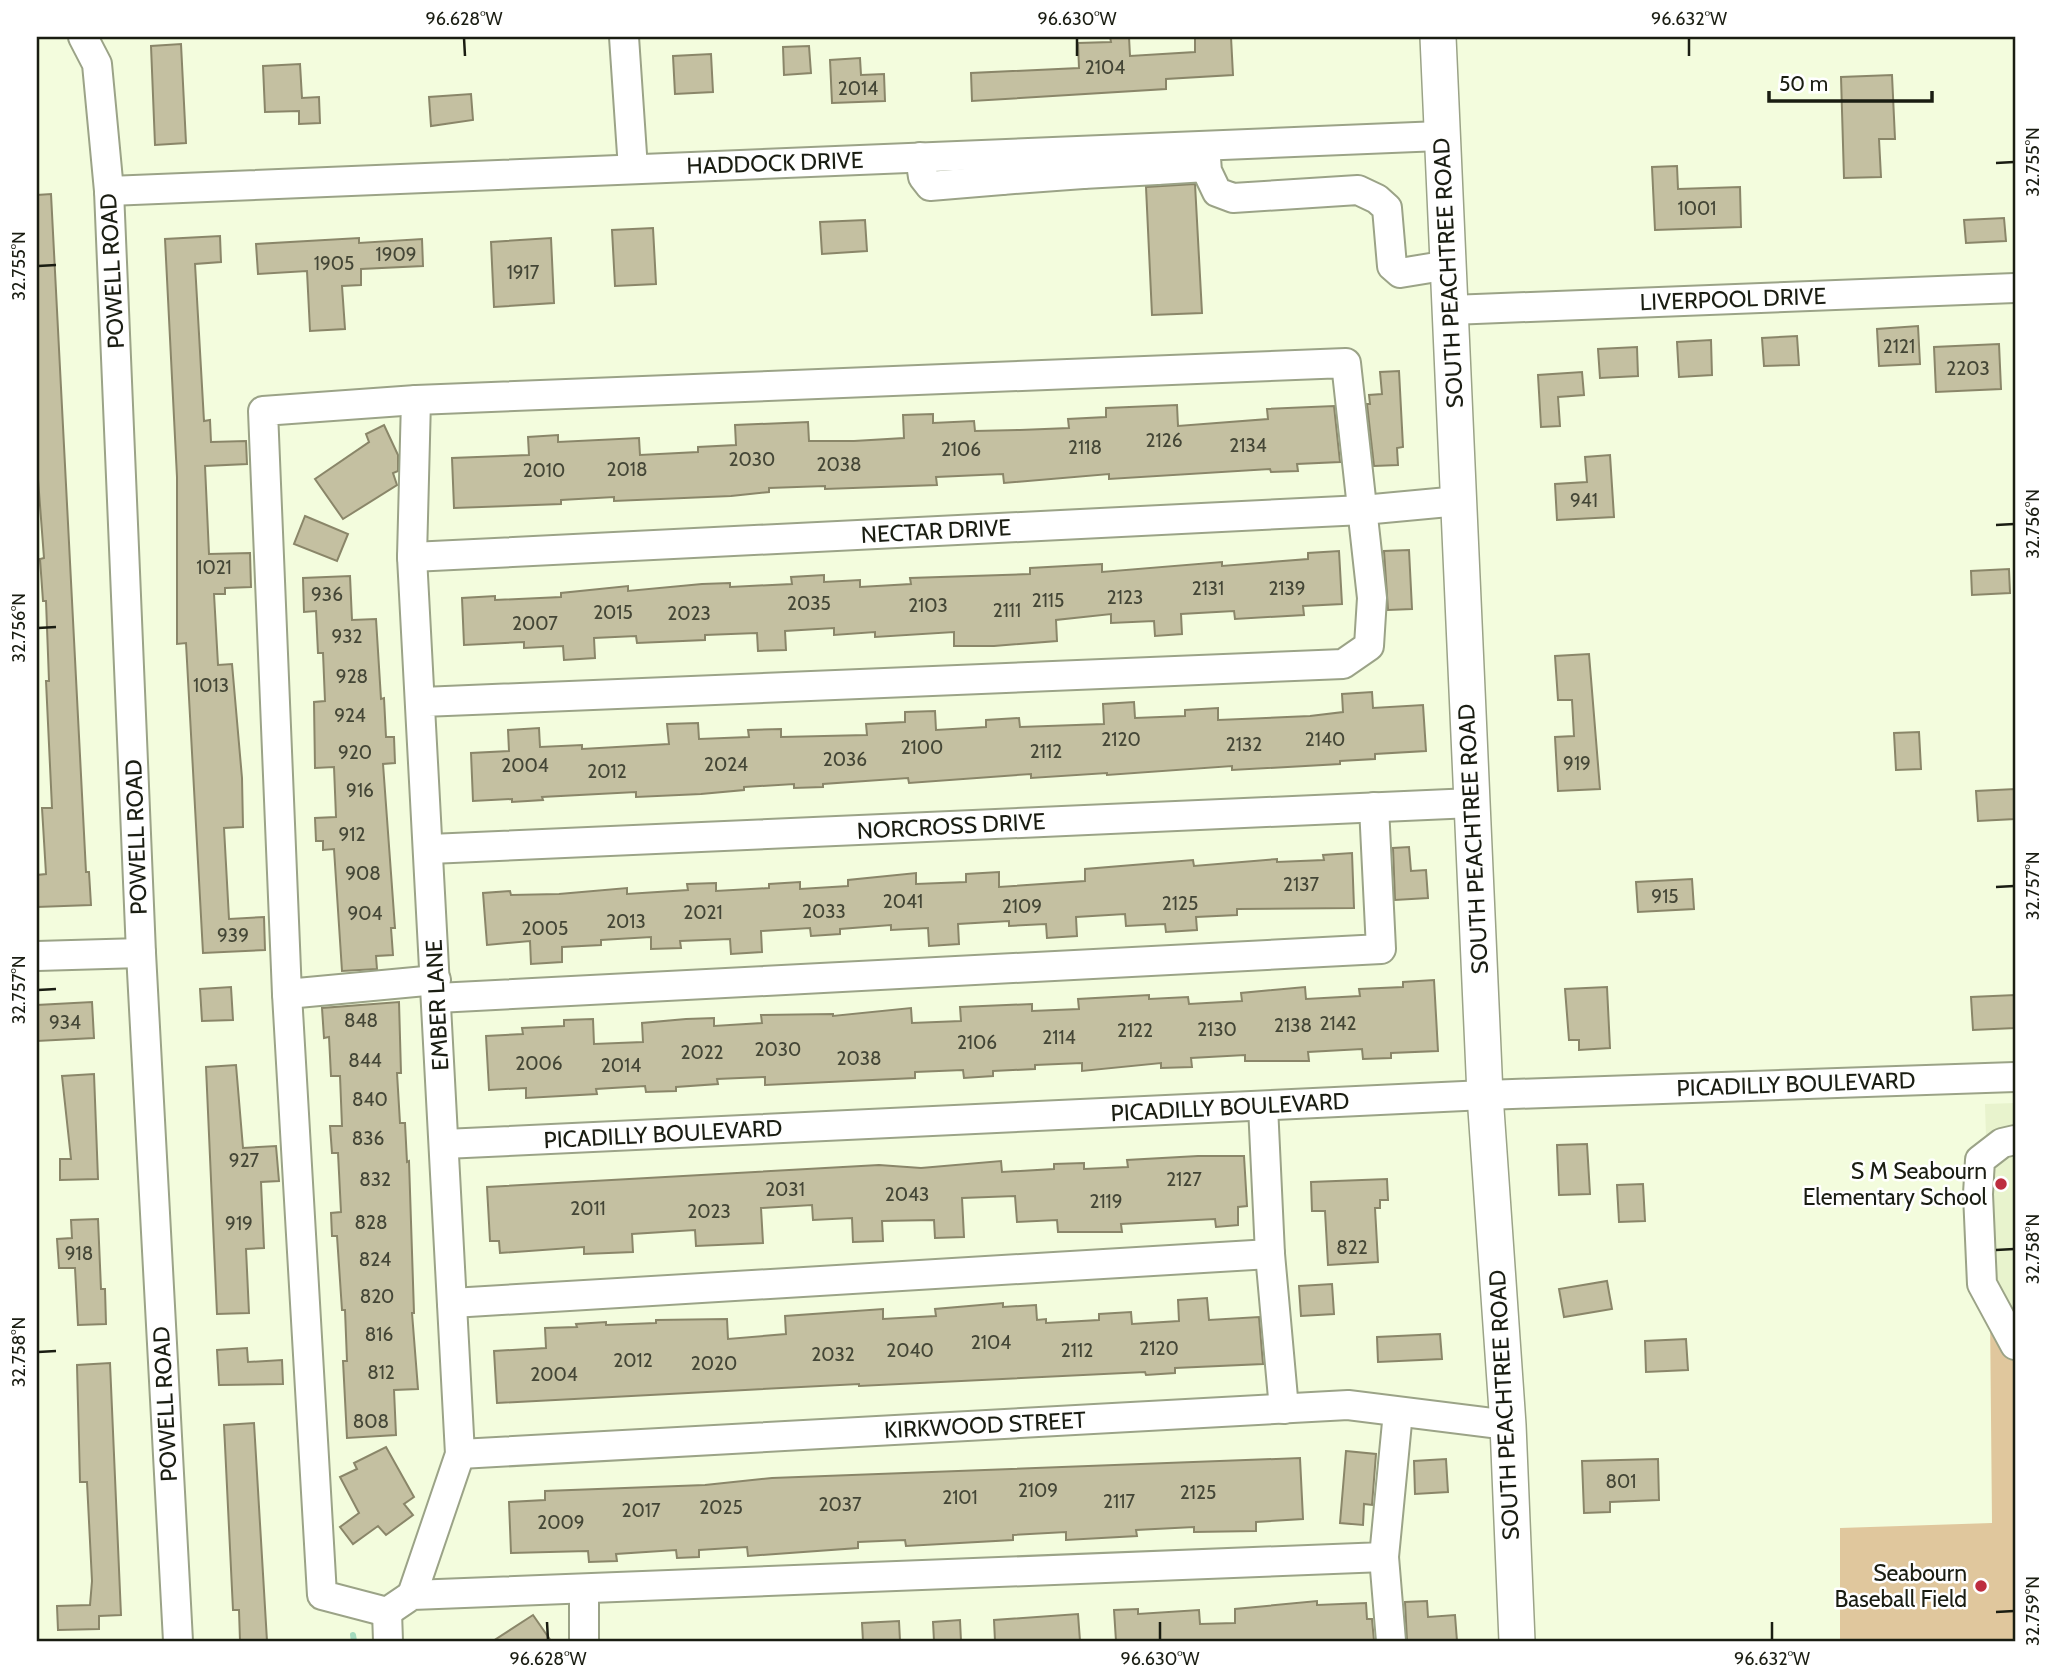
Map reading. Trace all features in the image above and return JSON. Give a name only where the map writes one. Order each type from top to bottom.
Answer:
[{"type":"main road","name":"SOUTH PEACHTREE ROAD","points":[[1438,37],[1440,136],[1449,265],[1485,1095],[1508,1425],[1517,1641]]},
{"type":"street","name":"POWELL ROAD","points":[[83,37],[97,64],[109,191],[141,953],[178,1641]]},
{"type":"street","points":[[624,37],[633,169]]},
{"type":"street","name":"HADDOCK DRIVE","points":[[109,191],[920,158],[999,167],[1206,156],[1440,136]]},
{"type":"street","points":[[1206,156],[1217,192],[1233,198],[1358,190],[1377,199],[1387,208],[1392,266],[1400,273],[1449,265]]},
{"type":"street","name":"LIVERPOOL DRIVE","points":[[1451,310],[2015,288]]},
{"type":"street","points":[[422,702],[1343,664],[1369,646],[1372,598],[1346,363],[416,400],[263,411],[287,994],[322,1595],[387,1612],[412,1595],[1384,1557]]},
{"type":"street","name":"EMBER LANE","points":[[416,400],[412,558],[422,702],[460,1454]]},
{"type":"street","name":"NECTAR DRIVE","points":[[412,558],[1363,510],[1458,501]]},
{"type":"street","name":"NORCROSS DRIVE","points":[[429,849],[1472,803]]},
{"type":"street","points":[[287,994],[1381,949],[1374,807]]},
{"type":"street","points":[[37,956],[141,953]]},
{"type":"street","name":"PICADILLY BOULEVARD","points":[[444,1144],[1485,1095],[2015,1077]]},
{"type":"street","points":[[1264,1106],[1270,1254],[1284,1409]]},
{"type":"street","points":[[2015,1140],[2002,1143],[1980,1160],[1978,1194],[1982,1284],[2015,1345]]},
{"type":"street","points":[[452,1303],[1270,1254]]},
{"type":"street","name":"KIRKWOOD STREET","points":[[460,1454],[1348,1405],[1508,1425]]},
{"type":"street","points":[[1391,1641],[1384,1557],[1398,1412]]},
{"type":"street","points":[[412,1595],[460,1454]]},
{"type":"street","points":[[584,1590],[584,1641]]},
{"type":"street","points":[[387,1612],[388,1641]]},
{"type":"shaded area","name":"S M Seabourn Elementary School","points":[[2015,1103],[2015,1340],[1990,1312],[2006,1296],[1990,1265],[1985,1104]]},
{"type":"shaded area","points":[[1990,1312],[2015,1340],[2015,1641],[1840,1641],[1840,1528],[1992,1523]]},
{"type":"building","points":[[1110,37],[1129,37],[1130,56],[1195,52],[1195,37],[1231,37],[1233,75],[1166,79],[1166,89],[972,101],[971,73],[1079,68],[1078,43],[1111,42]]},
{"type":"building","points":[[181,44],[186,143],[155,145],[151,46]]},
{"type":"building","points":[[809,46],[811,73],[784,75],[783,47]]},
{"type":"building","points":[[711,54],[713,92],[675,94],[673,56]]},
{"type":"building","points":[[860,58],[861,75],[884,74],[885,101],[832,103],[830,60]]},
{"type":"building","points":[[300,64],[302,98],[319,97],[320,123],[299,124],[299,111],[265,112],[263,66]]},
{"type":"building","points":[[1892,75],[1895,139],[1879,139],[1881,177],[1844,178],[1841,77]]},
{"type":"building","points":[[471,94],[473,120],[431,126],[429,97]]},
{"type":"building","points":[[1677,166],[1678,189],[1740,187],[1741,227],[1655,230],[1652,167]]},
{"type":"building","points":[[1195,184],[1202,313],[1152,315],[1146,187]]},
{"type":"building","points":[[51,194],[86,872],[89,872],[91,905],[37,907],[37,875],[46,874],[42,808],[52,808],[46,681],[49,681],[46,601],[43,601],[40,559],[44,558],[37,466],[37,195]]},
{"type":"building","points":[[2004,218],[2006,241],[1966,243],[1964,220]]},
{"type":"building","points":[[865,220],[867,251],[822,254],[820,222]]},
{"type":"building","points":[[653,228],[656,284],[615,286],[612,230]]},
{"type":"building","points":[[220,236],[221,262],[195,264],[204,421],[210,420],[211,442],[246,441],[247,464],[205,466],[209,554],[250,553],[251,587],[225,588],[225,594],[214,594],[218,665],[232,664],[242,778],[243,827],[224,828],[229,919],[264,917],[265,950],[203,953],[186,643],[177,644],[177,477],[165,239]]},
{"type":"building","points":[[359,238],[359,243],[422,239],[423,266],[361,269],[361,285],[342,286],[345,329],[310,331],[307,271],[258,274],[256,244]]},
{"type":"building","points":[[551,238],[554,303],[494,307],[491,242]]},
{"type":"building","points":[[1918,326],[1920,364],[1879,366],[1877,329]]},
{"type":"building","points":[[1797,336],[1799,365],[1764,366],[1762,338]]},
{"type":"building","points":[[1711,340],[1712,375],[1679,377],[1677,342]]},
{"type":"building","points":[[1999,344],[2001,389],[1936,392],[1934,347]]},
{"type":"building","points":[[1637,347],[1638,376],[1600,378],[1598,349]]},
{"type":"building","points":[[1399,371],[1403,447],[1397,448],[1398,465],[1374,466],[1367,404],[1370,404],[1369,395],[1382,394],[1380,372]]},
{"type":"building","points":[[1582,372],[1584,395],[1558,397],[1560,426],[1541,427],[1538,375]]},
{"type":"building","points":[[1177,405],[1178,426],[1268,419],[1267,409],[1334,406],[1340,462],[1297,464],[1298,471],[1271,472],[1270,469],[1109,479],[1109,474],[1004,483],[1003,474],[936,477],[937,485],[769,488],[769,492],[731,496],[614,501],[614,497],[561,500],[561,504],[454,508],[452,458],[529,455],[528,437],[558,435],[558,442],[639,438],[640,455],[698,452],[698,447],[736,445],[735,425],[808,422],[809,441],[854,441],[904,438],[903,415],[933,414],[933,423],[974,421],[975,431],[1020,430],[1069,428],[1068,419],[1106,417],[1106,408]]},
{"type":"building","points":[[384,425],[398,455],[398,471],[393,473],[397,485],[343,519],[315,479],[369,442],[366,434]]},
{"type":"building","points":[[1610,455],[1614,517],[1557,520],[1555,484],[1587,482],[1585,457]]},
{"type":"building","points":[[305,516],[348,534],[337,561],[294,544]]},
{"type":"building","points":[[1409,550],[1412,609],[1388,610],[1384,551]]},
{"type":"building","points":[[1339,551],[1342,604],[1303,606],[1304,615],[1235,619],[1234,611],[1181,614],[1182,634],[1155,636],[1154,621],[1111,623],[1111,614],[1056,620],[1057,641],[994,646],[954,646],[954,632],[875,637],[875,632],[834,635],[834,628],[785,631],[786,650],[758,651],[757,633],[705,635],[705,640],[637,643],[636,636],[594,638],[595,658],[564,660],[563,646],[524,648],[524,642],[464,645],[462,598],[495,596],[495,600],[561,597],[561,593],[628,586],[628,591],[702,584],[730,583],[730,587],[792,584],[791,577],[824,575],[824,582],[860,580],[860,587],[911,584],[910,578],[1030,574],[1030,568],[1102,564],[1102,572],[1222,562],[1222,566],[1308,559],[1308,553]]},
{"type":"building","points":[[2009,569],[2010,593],[1972,595],[1971,571]]},
{"type":"building","points":[[350,576],[352,620],[376,619],[386,737],[394,737],[395,763],[383,764],[395,928],[391,928],[393,955],[376,956],[377,969],[342,971],[334,849],[323,850],[323,841],[316,841],[315,818],[336,817],[334,767],[315,768],[314,702],[325,701],[323,653],[318,653],[316,611],[304,612],[303,578]]},
{"type":"building","points":[[1589,654],[1600,789],[1558,791],[1555,737],[1574,736],[1572,700],[1558,700],[1555,656]]},
{"type":"building","points":[[1372,692],[1373,708],[1423,705],[1426,751],[1375,754],[1375,759],[1340,761],[1340,764],[1232,770],[1232,766],[1031,778],[1031,774],[909,783],[908,778],[823,784],[823,787],[794,788],[794,784],[744,787],[744,790],[701,794],[636,797],[636,792],[542,797],[543,800],[512,802],[512,799],[473,801],[471,753],[509,751],[508,730],[539,728],[540,747],[582,745],[582,749],[669,744],[667,724],[698,723],[699,739],[749,737],[748,730],[781,729],[781,737],[867,735],[866,724],[905,722],[905,712],[935,711],[936,730],[986,727],[986,720],[1019,718],[1020,727],[1104,724],[1103,704],[1134,702],[1135,718],[1185,716],[1185,710],[1218,708],[1218,720],[1310,716],[1343,712],[1342,694]]},
{"type":"building","points":[[1919,732],[1921,769],[1896,770],[1894,733]]},
{"type":"building","points":[[2015,789],[2015,819],[1978,821],[1976,791]]},
{"type":"building","points":[[1409,847],[1411,871],[1426,870],[1428,898],[1395,900],[1393,848]]},
{"type":"building","points":[[1352,853],[1354,908],[1237,909],[1237,915],[1196,917],[1197,930],[1166,932],[1165,924],[1126,926],[1125,914],[1076,917],[1077,936],[1047,938],[1046,924],[1009,926],[1009,921],[958,924],[959,944],[929,946],[928,928],[891,930],[891,925],[840,929],[840,934],[811,936],[810,928],[761,931],[762,952],[731,954],[730,939],[680,941],[681,948],[651,949],[651,937],[601,940],[601,945],[562,947],[562,962],[531,964],[530,941],[487,945],[483,893],[510,891],[511,895],[559,894],[627,888],[627,894],[688,890],[687,884],[716,883],[716,891],[769,888],[769,884],[800,882],[800,889],[848,886],[848,880],[916,873],[916,884],[966,882],[966,874],[999,872],[999,887],[1085,881],[1085,869],[1193,860],[1194,866],[1277,859],[1277,862],[1324,860],[1323,855]]},
{"type":"building","points":[[1692,879],[1694,909],[1638,912],[1636,882]]},
{"type":"building","points":[[1434,980],[1438,1051],[1391,1053],[1391,1058],[1363,1059],[1362,1049],[1308,1052],[1309,1061],[1245,1061],[1245,1055],[1191,1058],[1192,1067],[1161,1068],[1161,1063],[1082,1071],[1082,1063],[1035,1065],[1035,1069],[993,1071],[993,1076],[964,1078],[963,1070],[915,1072],[915,1078],[765,1085],[765,1077],[717,1079],[718,1084],[676,1087],[676,1091],[646,1092],[645,1086],[596,1089],[597,1094],[526,1098],[526,1088],[489,1090],[486,1036],[523,1034],[522,1028],[564,1026],[564,1020],[593,1019],[594,1044],[643,1042],[642,1023],[686,1019],[714,1018],[714,1026],[762,1023],[761,1015],[833,1016],[911,1008],[912,1023],[961,1021],[960,1007],[1032,1004],[1032,1011],[1079,1009],[1078,999],[1149,995],[1149,999],[1188,997],[1189,1004],[1242,1001],[1241,993],[1305,987],[1306,999],[1360,996],[1359,989],[1403,987],[1403,982]]},
{"type":"building","points":[[231,987],[233,1020],[202,1021],[200,989]]},
{"type":"building","points":[[1607,987],[1610,1048],[1579,1050],[1579,1040],[1569,1040],[1565,989]]},
{"type":"building","points":[[2015,995],[2015,1028],[1973,1030],[1971,997]]},
{"type":"building","points":[[92,1002],[94,1038],[37,1041],[37,1005]]},
{"type":"building","points":[[399,1002],[401,1073],[397,1073],[400,1123],[405,1123],[407,1162],[409,1161],[412,1313],[418,1389],[394,1390],[396,1435],[347,1438],[343,1361],[347,1361],[345,1310],[342,1310],[337,1236],[332,1236],[331,1213],[341,1212],[338,1153],[332,1153],[330,1126],[342,1126],[340,1076],[331,1076],[329,1037],[324,1038],[322,1008]]},
{"type":"building","points":[[236,1065],[243,1148],[276,1146],[279,1181],[261,1182],[264,1248],[246,1249],[249,1313],[217,1314],[206,1067]]},
{"type":"building","points":[[94,1074],[98,1179],[60,1180],[60,1159],[71,1159],[62,1076]]},
{"type":"building","points":[[1587,1144],[1590,1194],[1559,1195],[1557,1145]]},
{"type":"building","points":[[1244,1156],[1247,1206],[1238,1207],[1238,1225],[1216,1227],[1215,1219],[1121,1224],[1122,1232],[1058,1232],[1057,1220],[1017,1222],[1015,1196],[962,1198],[964,1237],[935,1238],[934,1220],[882,1221],[883,1241],[853,1242],[852,1218],[813,1220],[812,1205],[761,1208],[763,1243],[696,1246],[695,1230],[632,1234],[633,1252],[584,1254],[584,1247],[500,1253],[499,1241],[490,1241],[487,1187],[879,1165],[921,1168],[1001,1161],[1002,1172],[1054,1169],[1054,1164],[1084,1163],[1084,1169],[1128,1167],[1127,1160]]},
{"type":"building","points":[[1387,1179],[1388,1200],[1380,1200],[1380,1208],[1375,1208],[1378,1262],[1328,1265],[1325,1211],[1312,1211],[1311,1182]]},
{"type":"building","points":[[1643,1184],[1645,1221],[1619,1222],[1617,1185]]},
{"type":"building","points":[[98,1219],[101,1289],[105,1289],[106,1324],[78,1325],[75,1268],[59,1268],[57,1239],[72,1238],[71,1220]]},
{"type":"building","points":[[1607,1281],[1612,1309],[1564,1317],[1559,1289]]},
{"type":"building","points":[[1332,1284],[1334,1314],[1301,1316],[1299,1286]]},
{"type":"building","points":[[1207,1298],[1209,1320],[1259,1317],[1263,1364],[1175,1368],[1175,1373],[1146,1375],[1145,1372],[859,1384],[497,1403],[494,1351],[546,1348],[545,1328],[577,1327],[576,1324],[606,1322],[606,1325],[656,1323],[656,1320],[727,1319],[728,1339],[786,1334],[785,1316],[883,1309],[883,1319],[936,1316],[935,1309],[1003,1303],[1003,1307],[1036,1305],[1037,1320],[1046,1319],[1046,1323],[1099,1320],[1099,1314],[1131,1312],[1132,1324],[1179,1321],[1178,1300]]},
{"type":"building","points":[[1440,1334],[1442,1359],[1378,1362],[1377,1337]]},
{"type":"building","points":[[1686,1339],[1688,1370],[1646,1372],[1645,1341]]},
{"type":"building","points":[[247,1348],[248,1362],[282,1360],[283,1384],[219,1385],[217,1350]]},
{"type":"building","points":[[110,1363],[121,1615],[99,1616],[99,1629],[58,1630],[57,1606],[90,1605],[92,1581],[87,1482],[80,1482],[77,1365]]},
{"type":"building","points":[[254,1423],[267,1641],[240,1641],[239,1610],[233,1610],[224,1425]]},
{"type":"building","points":[[386,1447],[414,1497],[404,1504],[413,1515],[386,1535],[378,1526],[353,1544],[340,1527],[359,1513],[340,1477],[357,1469],[354,1463]]},
{"type":"building","points":[[1346,1451],[1376,1454],[1372,1505],[1364,1504],[1363,1525],[1340,1523]]},
{"type":"building","points":[[1300,1458],[1303,1519],[1256,1522],[1256,1531],[1194,1532],[1194,1527],[1136,1530],[1137,1536],[1066,1540],[1066,1532],[1013,1535],[1013,1540],[906,1546],[905,1540],[858,1542],[858,1548],[748,1556],[747,1547],[699,1550],[699,1557],[677,1558],[676,1550],[616,1554],[617,1561],[589,1562],[588,1551],[511,1553],[509,1502],[545,1500],[545,1491],[705,1485],[772,1478]]},
{"type":"building","points":[[1446,1459],[1448,1492],[1415,1494],[1414,1461]]},
{"type":"building","points":[[1658,1459],[1659,1500],[1610,1502],[1610,1512],[1584,1513],[1582,1461]]},
{"type":"building","points":[[1317,1601],[1317,1605],[1366,1603],[1367,1619],[1372,1619],[1374,1641],[1116,1641],[1114,1610],[1138,1609],[1138,1614],[1199,1610],[1200,1624],[1235,1623],[1235,1609]]},
{"type":"building","points":[[1427,1601],[1428,1617],[1455,1615],[1457,1641],[1407,1641],[1405,1602]]},
{"type":"building","points":[[1078,1614],[1080,1641],[995,1641],[994,1620]]},
{"type":"building","points":[[533,1615],[551,1641],[493,1641]]},
{"type":"building","points":[[960,1620],[961,1641],[934,1641],[933,1622]]},
{"type":"building","points":[[899,1621],[900,1641],[863,1641],[862,1623]]},
{"type":"waterway","points":[[353,1635],[354,1641]]},
{"type":"place","name":"S M Seabourn Elementary School","points":[[2001,1184]]},
{"type":"place","name":"Seabourn Baseball Field","points":[[1981,1586]]}]
